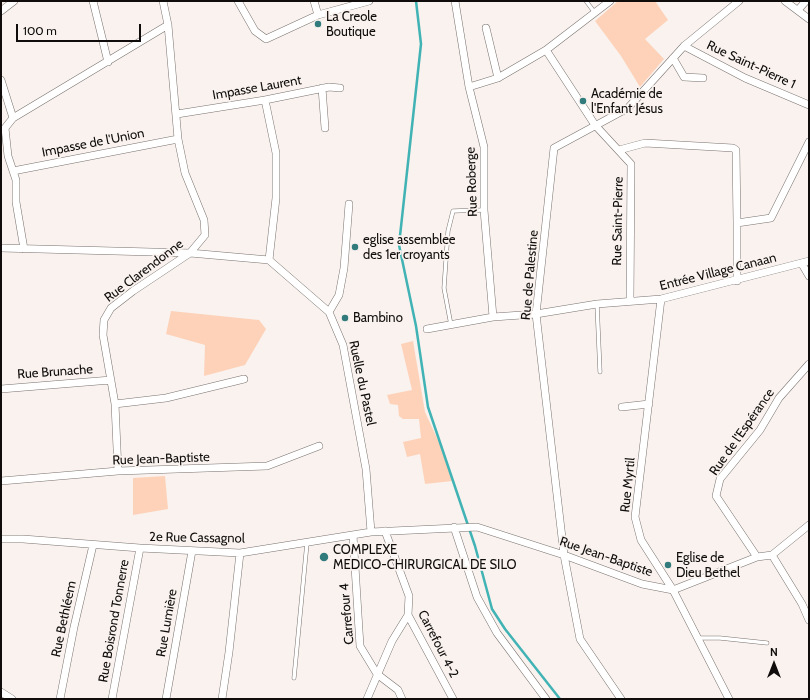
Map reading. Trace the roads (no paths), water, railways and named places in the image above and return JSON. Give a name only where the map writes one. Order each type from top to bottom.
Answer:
[{"type":"street","points":[[1,11],[14,1]]},
{"type":"street","points":[[93,1],[108,62]]},
{"type":"street","name":"Rue Clarendonne","points":[[118,471],[115,404],[103,335],[104,320],[111,308],[133,291],[190,253],[204,235],[204,220],[186,173],[178,139],[168,25],[163,1]]},
{"type":"street","points":[[238,1],[255,31],[266,40],[318,15],[369,1]]},
{"type":"street","points":[[314,1],[318,15]]},
{"type":"street","name":"Rue Roberge","points":[[455,1],[469,87],[484,147],[484,210],[493,317]]},
{"type":"street","points":[[469,87],[498,78],[546,50],[610,1]]},
{"type":"street","name":"Rue de Palestine","points":[[621,699],[580,639],[564,555],[536,314],[554,148],[628,108],[684,46],[739,1]]},
{"type":"street","points":[[785,1],[809,19]]},
{"type":"street","points":[[798,10],[806,1]]},
{"type":"street","points":[[24,249],[16,202],[16,180],[8,156],[6,128],[13,118],[168,25]]},
{"type":"street","points":[[486,28],[498,78]]},
{"type":"street","name":"Rue Saint-Pierre 1","points":[[684,46],[745,78],[809,105]]},
{"type":"street","name":"Rue Saint-Pierre","points":[[546,50],[595,125],[631,164],[630,301]]},
{"type":"street","points":[[673,58],[684,76],[703,78]]},
{"type":"street","points":[[1,80],[13,118]]},
{"type":"street","points":[[322,88],[325,128]]},
{"type":"street","name":"Impasse Laurent","points":[[177,114],[265,100],[322,88],[340,88]]},
{"type":"street","points":[[1,248],[190,253],[269,260],[276,198],[276,153],[265,100]]},
{"type":"street","name":"Impasse de l'Union","points":[[13,171],[178,139]]},
{"type":"street","points":[[737,223],[771,218],[809,142]]},
{"type":"street","points":[[618,150],[645,143],[733,148],[736,150],[737,281]]},
{"type":"street","points":[[329,312],[339,295],[344,268],[349,204]]},
{"type":"street","name":"Ruelle du Pastel","points":[[269,260],[329,312],[343,345],[366,469],[371,532]]},
{"type":"street","name":"Entrée Village Canaan","points":[[427,329],[451,326],[493,317],[536,314],[598,304],[661,299],[737,281],[809,261]]},
{"type":"street","points":[[802,264],[809,276]]},
{"type":"street","name":"Rue Myrtil","points":[[661,299],[635,516],[641,540],[673,590],[729,699]]},
{"type":"street","name":"Rue de l'Espérance","points":[[758,557],[716,496],[720,479],[760,430],[779,398],[809,364]]},
{"type":"street","points":[[115,404],[166,398],[244,379]]},
{"type":"street","name":"Rue Brunache","points":[[1,389],[112,380]]},
{"type":"street","points":[[622,407],[649,404]]},
{"type":"street","name":"Rue Jean-Baptiste","points":[[1,481],[118,471],[267,466],[319,446]]},
{"type":"street","points":[[673,590],[758,557],[772,555],[809,525]]},
{"type":"street","points":[[454,527],[477,597],[497,633],[546,699]]},
{"type":"street","name":"2e Rue Cassagnol","points":[[1,539],[23,539],[93,545],[240,553],[371,532],[462,527]]},
{"type":"street","name":"Rue Jean-Baptiste","points":[[462,527],[477,527],[564,555],[642,584],[673,590]]},
{"type":"street","name":"Carrefour 4-2","points":[[386,531],[409,596],[408,615],[453,699]]},
{"type":"street","name":"Carrefour 4","points":[[353,535],[360,646],[377,674],[398,690],[402,699]]},
{"type":"street","name":"Rue Bethléem","points":[[60,699],[74,627],[93,545]]},
{"type":"street","name":"Rue Boisrond Tonnerre","points":[[112,699],[140,548]]},
{"type":"street","name":"Rue Lumière","points":[[166,699],[192,551]]},
{"type":"street","points":[[222,699],[240,553]]},
{"type":"street","points":[[772,555],[802,604],[809,620]]},
{"type":"street","points":[[367,699],[392,641],[408,615]]},
{"type":"street","points":[[1,692],[12,699]]},
{"type":"lane","points":[[586,1],[595,13]]},
{"type":"lane","points":[[451,326],[444,288],[448,231],[453,211],[484,210]]},
{"type":"lane","points":[[598,304],[600,372]]},
{"type":"lane","points":[[294,678],[307,543]]},
{"type":"lane","points":[[697,638],[720,638],[767,643]]},
{"type":"waterway","points":[[416,1],[421,44],[399,245],[416,326],[428,407],[475,546],[492,609],[505,629],[560,699]]},
{"type":"place","name":"La Creole Boutique","points":[[318,24]]},
{"type":"place","name":"Académie de l'Enfant Jésus","points":[[583,101]]},
{"type":"place","name":"eglise assemblee des 1er croyants","points":[[355,247]]},
{"type":"place","name":"Bambino","points":[[345,318]]},
{"type":"place","name":"COMPLEXE MEDICO-CHIRURGICAL DE SILO","points":[[324,557]]},
{"type":"place","name":"Eglise de Dieu Bethel","points":[[668,565]]}]
